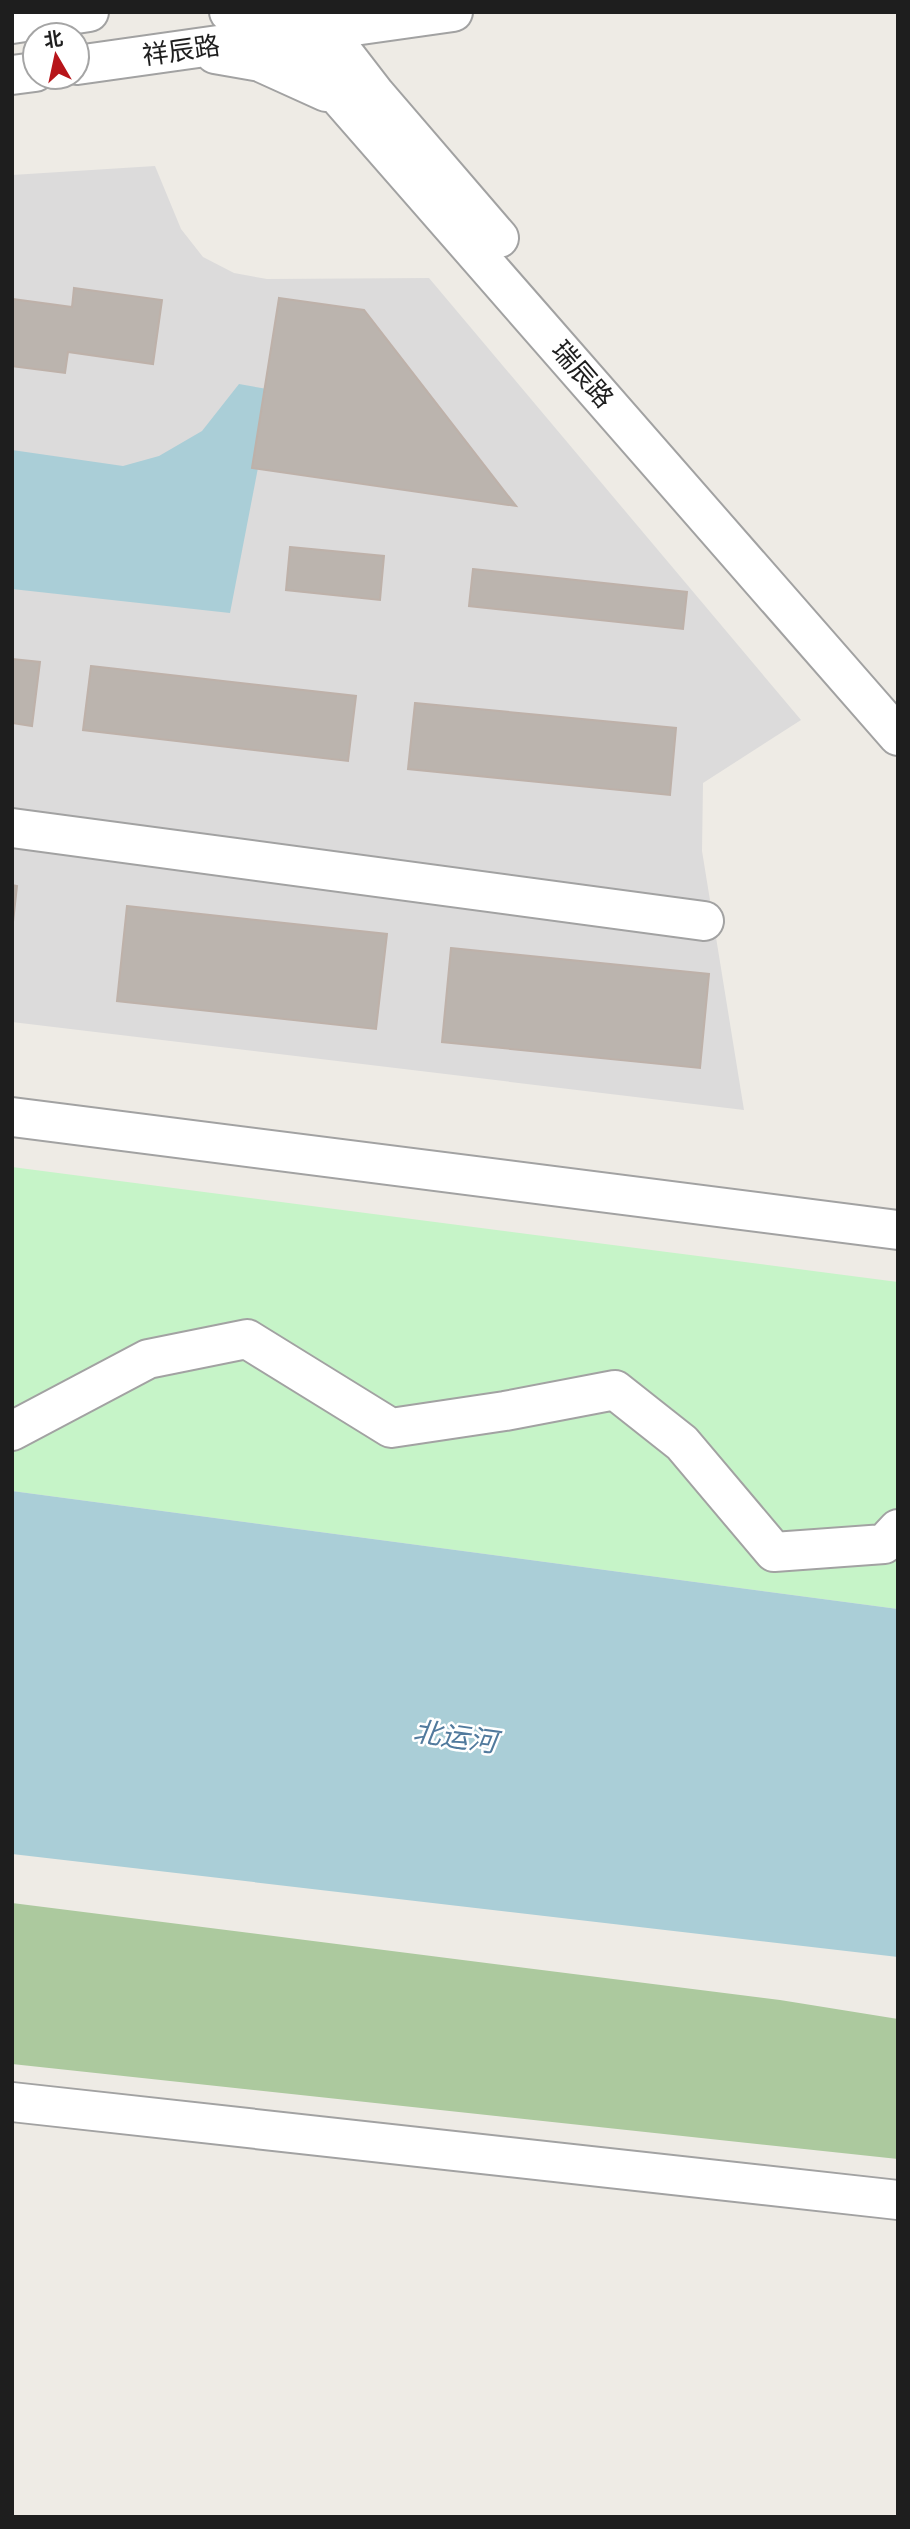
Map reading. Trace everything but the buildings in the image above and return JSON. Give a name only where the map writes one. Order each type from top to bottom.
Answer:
[{"type":"street","points":[[12,24],[89,12]]},
{"type":"street","points":[[229,12],[298,22]]},
{"type":"street","name":"祥辰路","points":[[91,63],[175,51],[298,22],[453,12]]},
{"type":"street","name":"瑞辰路","points":[[298,22],[898,736]]},
{"type":"street","points":[[175,51],[207,53],[260,62],[362,101]]},
{"type":"street","name":"瑞辰路","points":[[362,101],[898,696]]},
{"type":"street","points":[[12,828],[704,921]]},
{"type":"street","points":[[12,1116],[898,1230]]},
{"type":"street","points":[[12,1431],[148,1359],[247,1339],[391,1428],[505,1411],[615,1390],[682,1443],[774,1552],[884,1544],[898,1529]]},
{"type":"street","points":[[12,2102],[898,2200]]},
{"type":"shaded area","points":[[155,166],[181,229],[203,257],[234,273],[267,279],[429,278],[801,720],[703,783],[702,851],[744,1110],[12,1022],[12,175]]},
{"type":"green space","points":[[12,1167],[898,1282],[898,1609],[12,1491]]},
{"type":"green space","points":[[12,1903],[780,2000],[898,2019],[898,2159],[12,2064]]},
{"type":"water","points":[[239,384],[273,390],[230,613],[12,589],[12,450],[123,466],[159,456],[202,431]]},
{"type":"water","name":"北运河","points":[[12,1491],[898,1609],[898,1957],[12,1854]]}]
